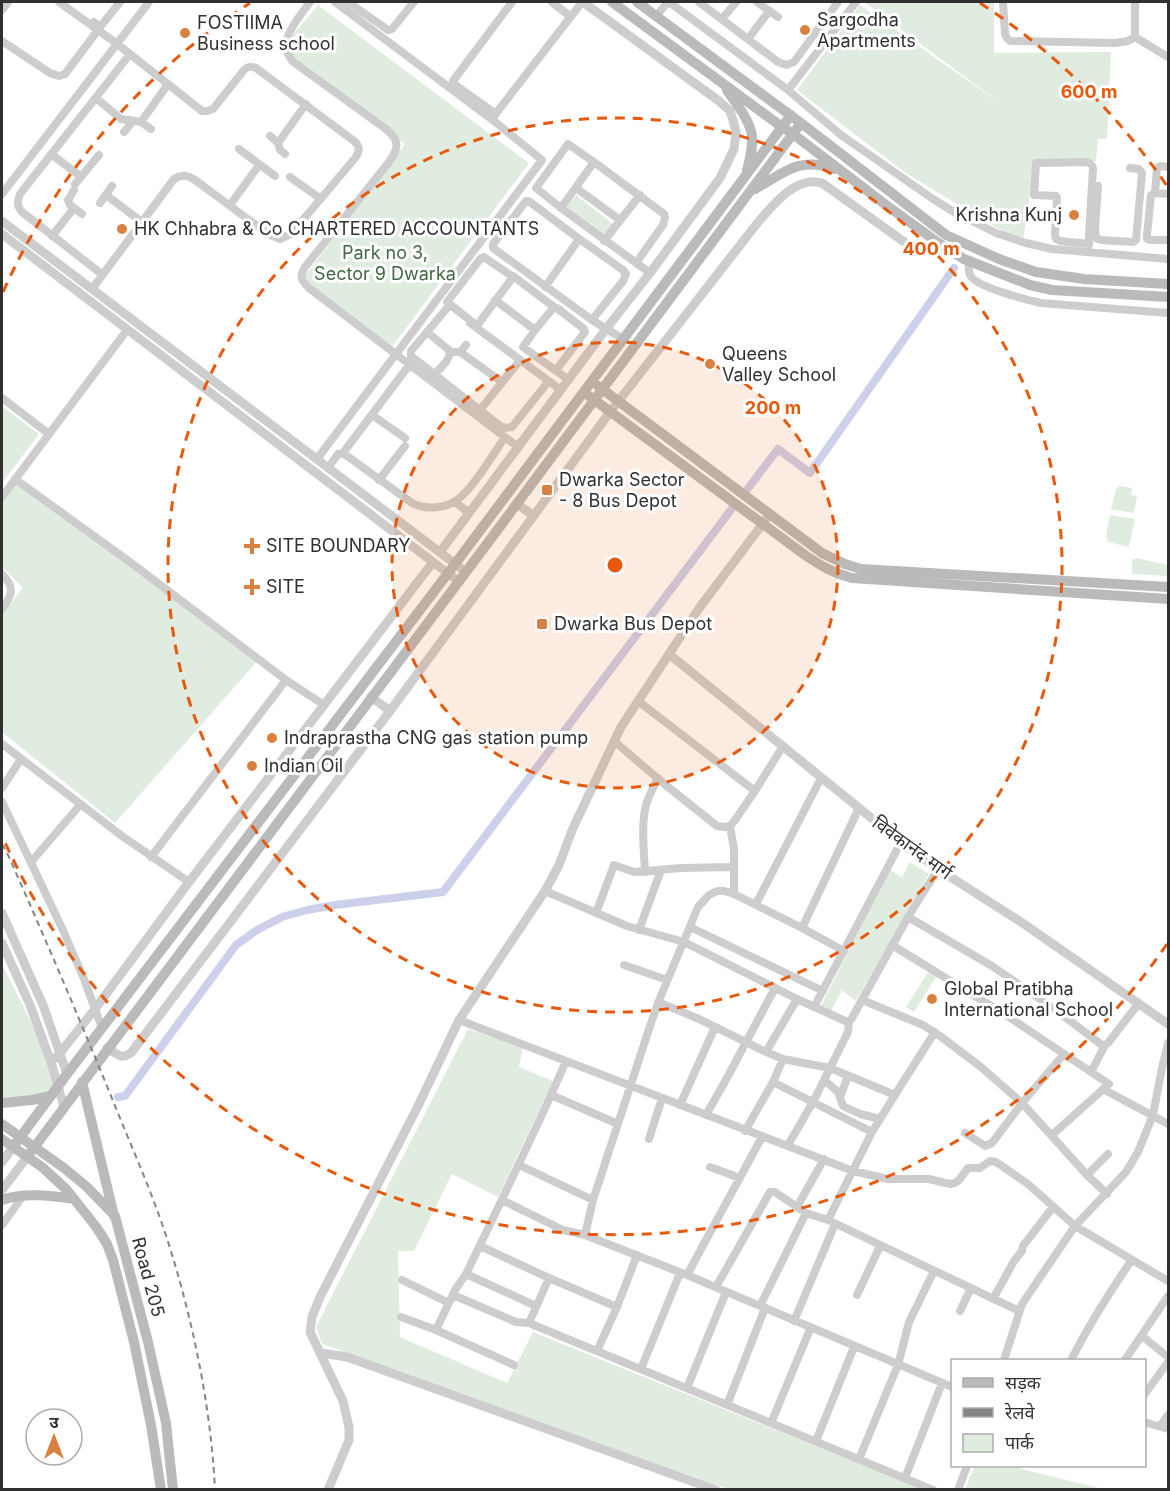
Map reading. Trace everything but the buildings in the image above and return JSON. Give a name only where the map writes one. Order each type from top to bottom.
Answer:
[{"type":"main road","points":[[612,2],[782,128],[794,134],[940,244],[969,260],[1030,285],[1052,290],[1168,297]]},
{"type":"main road","points":[[637,2],[791,115],[946,235],[999,259],[1036,272],[1084,279],[1168,284]]},
{"type":"main road","points":[[723,84],[746,119],[752,135],[752,150],[746,176]]},
{"type":"main road","points":[[13,1147],[451,569],[791,115]]},
{"type":"main road","points":[[27,1157],[801,123]]},
{"type":"main road","points":[[751,191],[789,168],[805,164],[822,164],[843,172]]},
{"type":"main road","points":[[592,381],[766,519],[823,568],[852,578],[1168,599]]},
{"type":"main road","points":[[584,392],[766,519],[833,559],[861,570],[1168,587]]},
{"type":"main road","points":[[82,1082],[115,1216]]},
{"type":"main road","points":[[2,1103],[32,1100],[54,1092]]},
{"type":"main road","name":"Road 205","points":[[2,1124],[72,1174],[115,1216],[148,1342],[166,1423],[173,1490]]},
{"type":"main road","name":"Road 205","points":[[2,1139],[67,1190],[107,1244],[134,1342],[152,1425],[161,1490]]},
{"type":"main road","points":[[2,1200],[23,1196],[56,1196],[74,1199]]},
{"type":"street","points":[[2,10],[8,2]]},
{"type":"street","points":[[59,2],[116,43],[198,108],[207,111],[213,109],[244,70],[252,66],[306,104],[358,144],[360,148],[356,157],[291,234],[280,239],[268,234],[195,180],[180,175],[174,179],[92,289]]},
{"type":"street","points":[[66,2],[100,27],[120,2]]},
{"type":"street","points":[[2,194],[149,2]]},
{"type":"street","points":[[310,2],[287,38],[286,48],[292,61],[394,136],[397,144],[395,154],[305,267],[301,273],[302,281],[518,447]]},
{"type":"street","points":[[336,2],[388,30],[392,29],[414,2]]},
{"type":"street","points":[[348,2],[362,17],[494,117]]},
{"type":"street","points":[[317,459],[543,160],[453,81],[512,2]]},
{"type":"street","points":[[552,2],[572,17]]},
{"type":"street","points":[[440,552],[720,178],[734,149],[736,132],[730,111],[719,101],[583,2],[494,117]]},
{"type":"street","points":[[656,16],[669,2],[788,90],[841,135],[954,212],[996,233],[1026,243],[1052,249],[1088,248]]},
{"type":"street","points":[[699,2],[783,64],[791,64],[838,2]]},
{"type":"street","points":[[722,19],[736,2]]},
{"type":"street","points":[[757,2],[778,17]]},
{"type":"street","points":[[788,90],[856,2]]},
{"type":"street","points":[[1003,2],[1005,34],[1010,41],[1114,43],[1128,41],[1135,37]]},
{"type":"street","points":[[1135,2],[1135,37]]},
{"type":"street","points":[[748,39],[769,11]]},
{"type":"street","points":[[2,41],[50,73],[59,76],[65,74],[98,30]]},
{"type":"street","points":[[1135,37],[1168,57]]},
{"type":"street","points":[[103,275],[22,212],[18,208],[18,201],[20,194],[130,54]]},
{"type":"street","points":[[124,132],[137,121],[168,84]]},
{"type":"street","points":[[96,98],[121,119],[137,121],[151,129]]},
{"type":"street","points":[[278,143],[306,104]]},
{"type":"street","points":[[270,136],[285,154]]},
{"type":"street","points":[[636,264],[659,231],[665,218],[662,212],[567,144],[538,184],[537,190],[604,241],[636,264],[650,273]]},
{"type":"street","points":[[239,149],[275,176]]},
{"type":"street","points":[[51,154],[80,176]]},
{"type":"street","points":[[82,214],[70,205],[68,200],[80,176],[99,155]]},
{"type":"street","points":[[561,208],[594,162]]},
{"type":"street","points":[[1088,248],[1092,165],[1086,162],[1036,163],[1034,195],[1056,196],[1057,198],[1055,238],[1097,253],[1168,259]]},
{"type":"street","points":[[230,205],[259,165]]},
{"type":"street","points":[[1155,193],[1157,168],[1168,167]]},
{"type":"street","points":[[1098,186],[1096,238],[1133,242],[1137,240],[1142,174],[1139,169],[1130,168]]},
{"type":"street","points":[[290,177],[321,199]]},
{"type":"street","points":[[107,1048],[125,1056],[131,1053],[390,711],[610,412],[759,221],[784,195],[804,183],[816,181],[914,249],[929,252],[940,244]]},
{"type":"street","points":[[100,202],[112,186]]},
{"type":"street","points":[[576,188],[620,220]]},
{"type":"street","points":[[1168,194],[1155,193],[1150,196],[1147,237],[1150,240],[1168,240]]},
{"type":"street","points":[[106,195],[142,222]]},
{"type":"street","points":[[604,241],[640,195]]},
{"type":"street","points":[[493,244],[526,201],[623,270],[626,274],[623,281],[592,320]]},
{"type":"street","points":[[52,236],[74,208]]},
{"type":"street","points":[[2,220],[440,552],[458,581]]},
{"type":"street","points":[[2,234],[433,562],[466,572]]},
{"type":"street","points":[[484,237],[493,244],[495,250],[592,320],[623,339]]},
{"type":"street","points":[[545,286],[578,238]]},
{"type":"street","points":[[1097,253],[1099,239]]},
{"type":"street","points":[[513,276],[513,279],[476,325],[447,303],[481,258],[486,258],[513,276],[584,329],[585,332],[556,370]]},
{"type":"street","points":[[969,260],[969,272],[973,279],[1008,295],[1030,301],[1168,313]]},
{"type":"street","points":[[437,299],[561,390]]},
{"type":"street","points":[[495,300],[535,330]]},
{"type":"street","points":[[448,307],[411,351],[411,355],[500,426],[512,427],[548,382]]},
{"type":"street","points":[[554,307],[524,348],[569,380]]},
{"type":"street","points":[[2,497],[127,330]]},
{"type":"street","points":[[427,332],[451,352],[460,352],[502,382]]},
{"type":"street","points":[[460,352],[466,345]]},
{"type":"street","points":[[434,375],[451,352]]},
{"type":"street","points":[[480,410],[520,360]]},
{"type":"street","points":[[328,468],[338,454],[343,453],[410,364]]},
{"type":"street","points":[[2,398],[49,434]]},
{"type":"street","points":[[373,413],[406,440],[379,480]]},
{"type":"street","points":[[343,453],[419,507],[446,506],[464,495],[505,436]]},
{"type":"street","points":[[15,479],[130,562],[286,680],[324,705]]},
{"type":"street","points":[[455,502],[469,513]]},
{"type":"street","points":[[517,504],[534,516]]},
{"type":"street","points":[[328,1490],[348,1440],[349,1427],[342,1401],[310,1332],[312,1317],[320,1297],[418,1106],[459,1020],[545,891],[559,866],[573,828],[621,727],[700,607],[766,519]]},
{"type":"street","points":[[51,1062],[95,1009],[433,562]]},
{"type":"street","points":[[2,574],[10,582],[12,588],[2,609]]},
{"type":"street","name":"विवेकानंद मार्ग","points":[[669,654],[901,842],[1168,1024]]},
{"type":"street","points":[[151,856],[286,680]]},
{"type":"street","points":[[371,698],[390,711]]},
{"type":"street","points":[[638,701],[755,791]]},
{"type":"street","points":[[614,741],[717,826],[724,827],[730,826],[783,746]]},
{"type":"street","points":[[2,744],[80,805],[189,882]]},
{"type":"street","points":[[2,788],[21,759]]},
{"type":"street","points":[[645,872],[644,817],[650,794],[658,778]]},
{"type":"street","points":[[756,904],[821,778]]},
{"type":"street","points":[[259,791],[275,801]]},
{"type":"street","points":[[2,802],[62,928],[102,1028]]},
{"type":"street","points":[[31,862],[80,805]]},
{"type":"street","points":[[802,928],[858,808]]},
{"type":"street","points":[[730,826],[734,849],[734,894]]},
{"type":"street","points":[[814,1007],[901,842]]},
{"type":"street","points":[[596,913],[614,865],[634,872],[734,867]]},
{"type":"street","points":[[788,1145],[813,1102],[848,1032],[849,1021],[938,869]]},
{"type":"street","points":[[639,930],[661,870]]},
{"type":"street","points":[[545,891],[639,930],[684,942],[840,1020],[849,1021]]},
{"type":"street","points":[[585,1235],[593,1200],[658,1002],[698,907],[717,891],[734,894],[844,951]]},
{"type":"street","points":[[2,913],[43,1005],[67,1074]]},
{"type":"street","points":[[908,917],[992,966],[1097,1042],[1106,1045]]},
{"type":"street","points":[[690,927],[823,991]]},
{"type":"street","points":[[2,943],[30,1005],[51,1062],[54,1092],[64,1107]]},
{"type":"street","points":[[892,945],[1009,1017],[1109,1084],[1052,1135]]},
{"type":"street","points":[[624,965],[667,980]]},
{"type":"street","points":[[706,1115],[775,988]]},
{"type":"street","points":[[765,1052],[797,999]]},
{"type":"street","points":[[862,1000],[935,1032],[981,1067],[1022,1103],[1107,1194]]},
{"type":"street","points":[[658,1002],[747,1041],[765,1052],[783,1059],[830,1068],[895,1095]]},
{"type":"street","points":[[1091,1072],[1106,1045],[1139,1003]]},
{"type":"street","points":[[459,1020],[853,1171],[888,1179],[928,1179],[950,1184],[959,1180],[968,1168],[980,1168],[987,1162],[993,1161],[1007,1168],[1028,1184],[1075,1226],[1168,1281]]},
{"type":"street","points":[[680,1105],[716,1027]]},
{"type":"street","points":[[794,1321],[853,1171],[872,1132],[935,1032]]},
{"type":"street","points":[[1004,1359],[1022,1304],[1075,1226],[1126,1172],[1138,1152],[1153,1115],[1165,1070],[1168,1043]]},
{"type":"street","points":[[964,1133],[983,1144],[992,1143],[1022,1103],[1064,1054]]},
{"type":"street","points":[[745,1131],[773,1082],[783,1059]]},
{"type":"street","points":[[435,1330],[480,1246],[566,1061]]},
{"type":"street","points":[[840,1097],[848,1076]]},
{"type":"street","points":[[824,1080],[838,1092],[843,1107],[880,1119]]},
{"type":"street","points":[[773,1082],[872,1132]]},
{"type":"street","points":[[1103,1089],[1168,1124]]},
{"type":"street","points":[[551,1095],[618,1124]]},
{"type":"street","points":[[649,1139],[662,1098]]},
{"type":"street","points":[[641,1370],[684,1274],[762,1137]]},
{"type":"street","points":[[2,1162],[13,1147]]},
{"type":"street","points":[[1087,1175],[1108,1154]]},
{"type":"street","points":[[2,1190],[27,1157]]},
{"type":"street","points":[[797,1207],[824,1159]]},
{"type":"street","points":[[519,1165],[593,1200]]},
{"type":"street","points":[[710,1167],[740,1178]]},
{"type":"street","points":[[716,1287],[770,1192],[775,1192],[807,1213],[832,1222],[1019,1311]]},
{"type":"street","points":[[2,1225],[23,1196]]},
{"type":"street","points":[[502,1200],[563,1230],[585,1235],[637,1255],[951,1387]]},
{"type":"street","points":[[993,1299],[1023,1246],[1053,1207]]},
{"type":"street","points":[[727,1405],[762,1307],[807,1213]]},
{"type":"street","points":[[480,1246],[616,1307]]},
{"type":"street","points":[[857,1295],[880,1246]]},
{"type":"street","points":[[597,1351],[637,1255]]},
{"type":"street","points":[[1072,1359],[1088,1327],[1131,1261]]},
{"type":"street","points":[[860,1460],[898,1365],[909,1322],[934,1271]]},
{"type":"street","points":[[466,1274],[536,1306]]},
{"type":"street","points":[[529,1323],[549,1278]]},
{"type":"street","points":[[402,1280],[449,1303]]},
{"type":"street","points":[[960,1311],[971,1288]]},
{"type":"street","points":[[687,1388],[726,1292]]},
{"type":"street","points":[[453,1294],[516,1322],[529,1323],[933,1490]]},
{"type":"street","points":[[1126,1359],[1168,1296]]},
{"type":"street","points":[[401,1317],[514,1365]]},
{"type":"street","points":[[771,1423],[811,1328]]},
{"type":"street","points":[[1142,1336],[1168,1357]]},
{"type":"street","points":[[816,1441],[854,1347]]},
{"type":"street","points":[[321,1353],[347,1357],[716,1490]]},
{"type":"street","points":[[1146,1392],[1168,1362]]},
{"type":"street","points":[[905,1478],[942,1383]]},
{"type":"street","points":[[1146,1422],[1164,1427],[1168,1415]]},
{"type":"street","points":[[958,1490],[968,1467]]},
{"type":"green space","points":[[864,2],[994,2],[994,53],[1111,52],[1107,139],[1098,139],[1096,161],[1035,160],[1023,241],[995,227],[904,172],[797,90],[860,5],[1004,106]]},
{"type":"green space","name":"Park no 3, Sector 9 Dwarka","points":[[318,5],[529,163],[392,347],[301,281],[405,144],[281,49]]},
{"type":"green space","points":[[576,195],[613,224],[603,236],[566,208]]},
{"type":"green space","points":[[2,406],[39,434],[2,483]]},
{"type":"green space","points":[[15,479],[259,659],[115,823],[2,732],[2,614],[23,588],[2,567],[2,495]]},
{"type":"green space","points":[[1119,486],[1132,488],[1131,495],[1137,496],[1134,513],[1111,509],[1116,489]]},
{"type":"green space","points":[[1110,515],[1135,519],[1129,547],[1108,542],[1106,536]]},
{"type":"green space","points":[[1136,558],[1168,565],[1168,576],[1132,574],[1132,560]]},
{"type":"green space","points":[[910,862],[929,874],[856,1001],[842,990],[831,1011],[821,1006],[889,869],[902,877]]},
{"type":"green space","points":[[2,964],[51,1062],[57,1088],[32,1100],[2,1099]]},
{"type":"green space","points":[[928,972],[936,977],[914,1012],[906,1007]]},
{"type":"green space","points":[[468,1029],[523,1047],[519,1067],[553,1081],[498,1197],[452,1174],[414,1251],[398,1251],[400,1337],[507,1383],[533,1332],[922,1489],[727,1489],[322,1344],[316,1327]]},
{"type":"green space","points":[[975,1467],[1014,1467],[1103,1489],[965,1489]]},
{"type":"waterway","points":[[746,491],[778,449],[810,473],[954,268]]},
{"type":"waterway","points":[[118,1097],[125,1096],[236,945],[257,930],[282,917],[307,910],[443,892],[733,507]]},
{"type":"railway","points":[[2,844],[86,1036],[164,1229],[187,1307],[200,1368],[210,1429],[215,1490]]},
{"type":"place","name":"Sargodha Apartments","points":[[805,30]]},
{"type":"place","name":"FOSTIIMA Business school","points":[[185,33]]},
{"type":"place","name":"Krishna Kunj","points":[[1074,215]]},
{"type":"place","name":"HK Chhabra & Co CHARTERED ACCOUNTANTS","points":[[122,229]]},
{"type":"place","name":"Queens Valley School","points":[[710,364]]},
{"type":"place","name":"Dwarka Sector - 8 Bus Depot","points":[[547,490]]},
{"type":"place","name":"SITE BOUNDARY","points":[[252,546]]},
{"type":"place","name":"SITE","points":[[252,587]]},
{"type":"place","name":"Dwarka Bus Depot","points":[[542,624]]},
{"type":"place","name":"Indraprastha CNG gas station pump","points":[[272,738]]},
{"type":"place","name":"Indian Oil","points":[[252,766]]},
{"type":"place","name":"Global Pratibha International School","points":[[932,999]]}]
